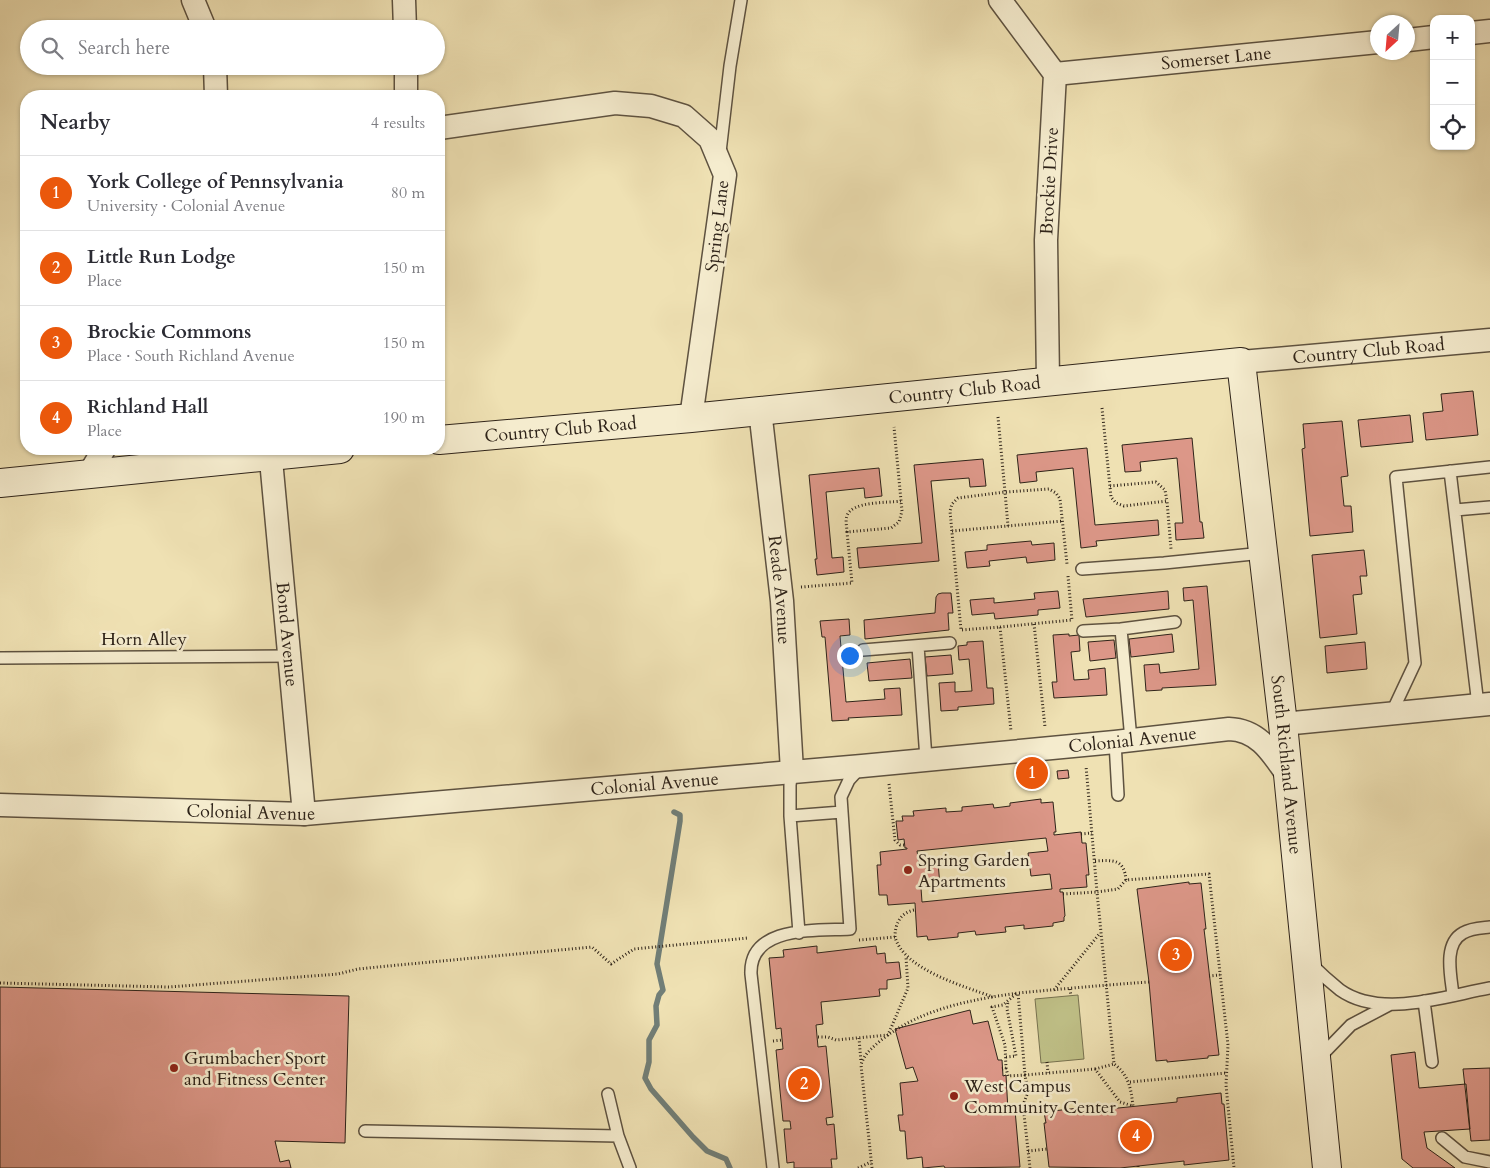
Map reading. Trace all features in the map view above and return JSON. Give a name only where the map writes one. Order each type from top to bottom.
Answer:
[{"type":"main road","name":"Country Club Road","points":[[445,439],[691,418],[1241,362]]},
{"type":"main road","name":"South Richland Avenue","points":[[1241,362],[1283,724],[1327,1168]]},
{"type":"main road","points":[[0,482],[89,474],[245,455]]},
{"type":"street","points":[[192,0],[202,20]]},
{"type":"street","points":[[404,0],[405,20]]},
{"type":"street","points":[[1000,0],[1055,74]]},
{"type":"street","points":[[1475,33],[1490,31]]},
{"type":"street","points":[[1415,39],[1430,37]]},
{"type":"street","name":"Somerset Lane","points":[[1055,74],[1370,43]]},
{"type":"street","name":"Brockie Drive","points":[[1048,381],[1046,240],[1055,74]]},
{"type":"street","points":[[215,75],[216,90]]},
{"type":"street","points":[[406,75],[406,90]]},
{"type":"street","name":"Spring Lane","points":[[445,127],[615,104],[651,106],[684,116],[710,139],[725,175],[691,418]]},
{"type":"street","name":"Country Club Road","points":[[1241,362],[1490,340]]},
{"type":"street","name":"Reade Avenue","points":[[760,410],[782,601],[792,771]]},
{"type":"street","points":[[89,474],[100,455]]},
{"type":"street","name":"Bond Avenue","points":[[270,455],[304,814]]},
{"type":"street","points":[[1283,724],[1392,712],[1486,707]]},
{"type":"street","name":"Colonial Avenue","points":[[0,805],[304,814],[862,766],[1237,729],[1257,737],[1267,746],[1288,776]]},
{"type":"lane","points":[[719,160],[730,66],[741,0]]},
{"type":"lane","points":[[1392,712],[1415,663],[1396,477],[1490,467]]},
{"type":"lane","points":[[1450,471],[1486,707]]},
{"type":"lane","points":[[1455,510],[1490,507]]},
{"type":"lane","points":[[1082,569],[1172,563],[1263,553]]},
{"type":"lane","points":[[1083,631],[1121,629],[1174,622]]},
{"type":"lane","points":[[1118,795],[1123,741],[1121,629]]},
{"type":"lane","points":[[863,650],[950,643]]},
{"type":"lane","points":[[918,646],[926,759]]},
{"type":"lane","name":"Horn Alley","points":[[0,658],[289,656]]},
{"type":"lane","points":[[773,1168],[751,974],[752,958],[764,943],[781,935],[850,929],[841,797],[849,780],[862,766]]},
{"type":"lane","points":[[792,771],[790,816],[799,933]]},
{"type":"lane","points":[[790,816],[842,812]]},
{"type":"lane","points":[[1453,994],[1450,970],[1451,953],[1457,938],[1464,932],[1490,927]]},
{"type":"lane","points":[[1306,960],[1340,990],[1363,1001],[1389,1005],[1424,1001],[1490,988]]},
{"type":"lane","points":[[1424,1001],[1432,1062]]},
{"type":"lane","points":[[1317,1060],[1351,1025],[1389,1005]]},
{"type":"lane","points":[[608,1094],[618,1136],[630,1168]]},
{"type":"lane","points":[[365,1131],[618,1136]]},
{"type":"lane","points":[[1442,1138],[1465,1157],[1490,1162]]},
{"type":"path","points":[[1102,408],[1111,497],[1120,505],[1167,501]]},
{"type":"path","points":[[998,417],[1008,526]]},
{"type":"path","points":[[848,532],[886,529],[899,522],[902,515],[894,427]]},
{"type":"path","points":[[1110,486],[1156,482],[1163,487],[1167,501],[1172,553]]},
{"type":"path","points":[[1047,489],[1052,490],[1060,499],[1072,620],[961,630],[950,511],[955,500],[962,496],[1006,492],[1047,489]]},
{"type":"path","points":[[798,588],[852,583],[846,518],[851,509],[861,505],[901,502]]},
{"type":"path","points":[[952,531],[1063,521]]},
{"type":"path","points":[[1034,624],[1045,727]]},
{"type":"path","points":[[1000,627],[1011,731]]},
{"type":"path","points":[[1086,765],[1114,1064],[1130,1082],[1133,1106],[1120,1102],[1095,1068]]},
{"type":"path","points":[[889,784],[895,840],[900,845],[904,845]]},
{"type":"path","points":[[1081,834],[1092,832]]},
{"type":"path","points":[[1095,861],[1108,860],[1122,866],[1126,880]]},
{"type":"path","points":[[1063,894],[1118,889],[1126,880],[1209,874],[1228,1052],[1226,1072],[1234,1168]]},
{"type":"path","points":[[914,910],[908,911],[900,918],[895,930],[895,937],[899,947],[906,956],[941,976],[993,996]]},
{"type":"path","points":[[1053,990],[1101,932]]},
{"type":"path","points":[[852,941],[895,937]]},
{"type":"path","points":[[0,983],[168,988],[338,974],[380,967],[592,947],[611,964],[634,949],[749,938]]},
{"type":"path","points":[[888,1035],[908,988],[906,956]]},
{"type":"path","points":[[1209,976],[1220,975]]},
{"type":"path","points":[[861,1065],[869,1051],[888,1035],[934,1011],[967,1001],[1018,993],[1149,982]]},
{"type":"path","points":[[1070,989],[1071,996]]},
{"type":"path","points":[[1018,993],[1003,1005],[992,1007],[1005,1045],[1006,1057],[1004,1068],[1008,1076],[1095,1068],[1114,1064]]},
{"type":"path","points":[[1018,993],[1028,1092],[1024,1105],[1030,1168]]},
{"type":"path","points":[[1006,1057],[1016,1056],[1007,1009],[1008,1001]]},
{"type":"path","points":[[818,1037],[828,1037],[836,1040],[888,1035]]},
{"type":"path","points":[[859,1038],[872,1168]]},
{"type":"path","points":[[770,1041],[782,1040]]},
{"type":"path","points":[[1047,1062],[1048,1073]]},
{"type":"path","points":[[1130,1082],[1226,1072]]},
{"type":"path","points":[[1028,1151],[1046,1149]]},
{"type":"path","points":[[858,1168],[871,1161]]},
{"type":"green space","points":[[1078,995],[1084,1059],[1041,1063],[1035,999]]},
{"type":"building","points":[[1473,391],[1478,435],[1426,440],[1423,413],[1443,411],[1441,394]]},
{"type":"building","points":[[1410,415],[1413,442],[1361,447],[1358,420]]},
{"type":"building","points":[[1342,421],[1348,476],[1341,477],[1344,506],[1351,506],[1353,532],[1310,536],[1302,449],[1305,448],[1303,424]]},
{"type":"building","points":[[1192,438],[1200,522],[1202,522],[1204,538],[1176,540],[1175,523],[1183,523],[1177,458],[1140,462],[1141,471],[1125,472],[1122,445]]},
{"type":"building","points":[[1087,448],[1095,525],[1158,520],[1159,535],[1096,541],[1097,546],[1081,548],[1073,468],[1036,472],[1037,481],[1020,483],[1017,455]]},
{"type":"building","points":[[983,459],[986,486],[970,487],[969,478],[931,481],[939,561],[859,568],[857,548],[922,543],[914,465]]},
{"type":"building","points":[[879,468],[882,496],[865,498],[864,488],[826,492],[832,558],[843,557],[844,572],[817,575],[809,475]]},
{"type":"building","points":[[1031,541],[1032,545],[1054,543],[1055,560],[1027,563],[1026,557],[989,561],[990,566],[967,568],[965,552],[987,550],[987,545]]},
{"type":"building","points":[[1364,550],[1367,576],[1360,576],[1362,594],[1353,595],[1357,634],[1320,638],[1312,555]]},
{"type":"building","points":[[1207,586],[1216,685],[1162,688],[1162,690],[1146,691],[1144,665],[1159,664],[1160,673],[1199,669],[1193,600],[1184,601],[1183,588]]},
{"type":"building","points":[[1058,591],[1060,608],[1038,610],[1038,615],[995,619],[994,613],[972,615],[970,600],[994,598],[994,603],[1035,599],[1034,593]]},
{"type":"building","points":[[1168,591],[1169,609],[1086,617],[1083,599]]},
{"type":"building","points":[[942,593],[951,593],[953,613],[948,613],[949,630],[865,639],[864,620],[935,613],[936,597]]},
{"type":"building","points":[[849,619],[850,635],[840,636],[846,702],[885,699],[884,689],[900,688],[902,715],[848,718],[849,720],[832,721],[825,637],[822,637],[820,621]]},
{"type":"building","points":[[1069,634],[1069,636],[1079,635],[1080,651],[1071,652],[1074,680],[1089,679],[1088,670],[1105,668],[1107,695],[1054,698],[1052,682],[1057,682],[1053,635]]},
{"type":"building","points":[[1172,634],[1174,652],[1131,657],[1129,639]]},
{"type":"building","points":[[1114,640],[1116,658],[1090,661],[1088,642]]},
{"type":"building","points":[[983,641],[987,688],[993,688],[994,704],[958,707],[958,710],[941,711],[939,683],[955,682],[955,692],[972,691],[969,659],[959,660],[958,646],[967,645],[967,642]]},
{"type":"building","points":[[1365,642],[1367,669],[1327,673],[1325,646]]},
{"type":"building","points":[[951,655],[953,674],[927,676],[925,657]]},
{"type":"building","points":[[910,659],[912,678],[869,681],[867,663]]},
{"type":"building","points":[[1068,770],[1069,778],[1058,779],[1057,771]]},
{"type":"building","name":"Spring Garden Apartments","points":[[1041,799],[1041,803],[1053,802],[1056,832],[1054,832],[1054,835],[1081,832],[1082,843],[1086,843],[1089,875],[1086,875],[1087,887],[1060,889],[1060,892],[1063,892],[1064,921],[1053,923],[1053,926],[1024,929],[1024,925],[1005,927],[1006,932],[976,935],[975,931],[958,933],[958,937],[928,940],[927,936],[917,937],[915,903],[888,905],[887,895],[879,895],[877,865],[881,865],[880,852],[907,849],[905,848],[904,839],[898,840],[896,821],[903,821],[902,816],[914,816],[913,811],[946,808],[946,812],[962,811],[962,807],[993,804],[994,808],[1010,806],[1010,803]],"holes":[[[1046,838],[1048,851],[1028,853],[1031,876],[1050,874],[1052,889],[922,902],[921,888],[940,886],[938,862],[919,864],[917,851]]]},
{"type":"building","points":[[1189,882],[1189,884],[1201,883],[1206,929],[1204,929],[1219,1055],[1208,1056],[1208,1058],[1167,1062],[1167,1060],[1156,1061],[1149,982],[1137,889]]},
{"type":"building","points":[[817,946],[817,953],[876,946],[877,954],[885,953],[886,963],[899,962],[901,978],[887,980],[887,989],[879,989],[880,996],[821,1002],[823,1024],[816,1025],[818,1047],[826,1046],[833,1117],[826,1118],[827,1125],[834,1124],[837,1159],[831,1159],[832,1168],[794,1168],[794,1162],[787,1163],[784,1129],[791,1129],[790,1121],[783,1121],[776,1050],[783,1049],[781,1028],[776,1029],[769,958],[784,957],[783,950]]},
{"type":"building","name":"Grumbacher Sport and Fitness Center","points":[[0,987],[349,996],[345,1143],[275,1141],[280,1162],[289,1160],[291,1168],[0,1168]]},
{"type":"building","name":"West Campus Community Center","points":[[970,1010],[973,1024],[988,1021],[998,1060],[1002,1060],[1003,1076],[1006,1075],[1008,1111],[1015,1110],[1020,1167],[945,1168],[944,1166],[923,1168],[922,1157],[907,1159],[905,1131],[900,1131],[898,1115],[903,1115],[900,1083],[918,1081],[913,1067],[906,1069],[895,1029]]},
{"type":"building","points":[[1415,1052],[1419,1088],[1466,1084],[1470,1129],[1424,1132],[1427,1148],[1455,1168],[1413,1168],[1402,1159],[1391,1055]]},
{"type":"building","points":[[1490,1068],[1490,1140],[1471,1141],[1463,1069]]},
{"type":"building","points":[[1221,1093],[1222,1104],[1224,1104],[1229,1160],[1184,1165],[1184,1161],[1120,1168],[1049,1167],[1044,1112],[1088,1107],[1089,1111],[1177,1102],[1177,1098]]},
{"type":"waterway","points":[[674,812],[680,815],[680,821],[657,964],[663,990],[659,995],[656,1006],[657,1025],[649,1040],[649,1062],[645,1078],[651,1089],[693,1137],[707,1151],[726,1159],[730,1168]]},
{"type":"place","name":"York College of Pennsylvania","points":[[1032,773]]},
{"type":"place","name":"Spring Garden Apartments","points":[[908,870]]},
{"type":"place","name":"Brockie Commons","points":[[1176,955]]},
{"type":"place","name":"Grumbacher Sport and Fitness Center","points":[[174,1068]]},
{"type":"place","name":"Little Run Lodge","points":[[804,1084]]},
{"type":"place","name":"West Campus Community Center","points":[[954,1096]]},
{"type":"place","name":"Richland Hall","points":[[1136,1136]]}]
